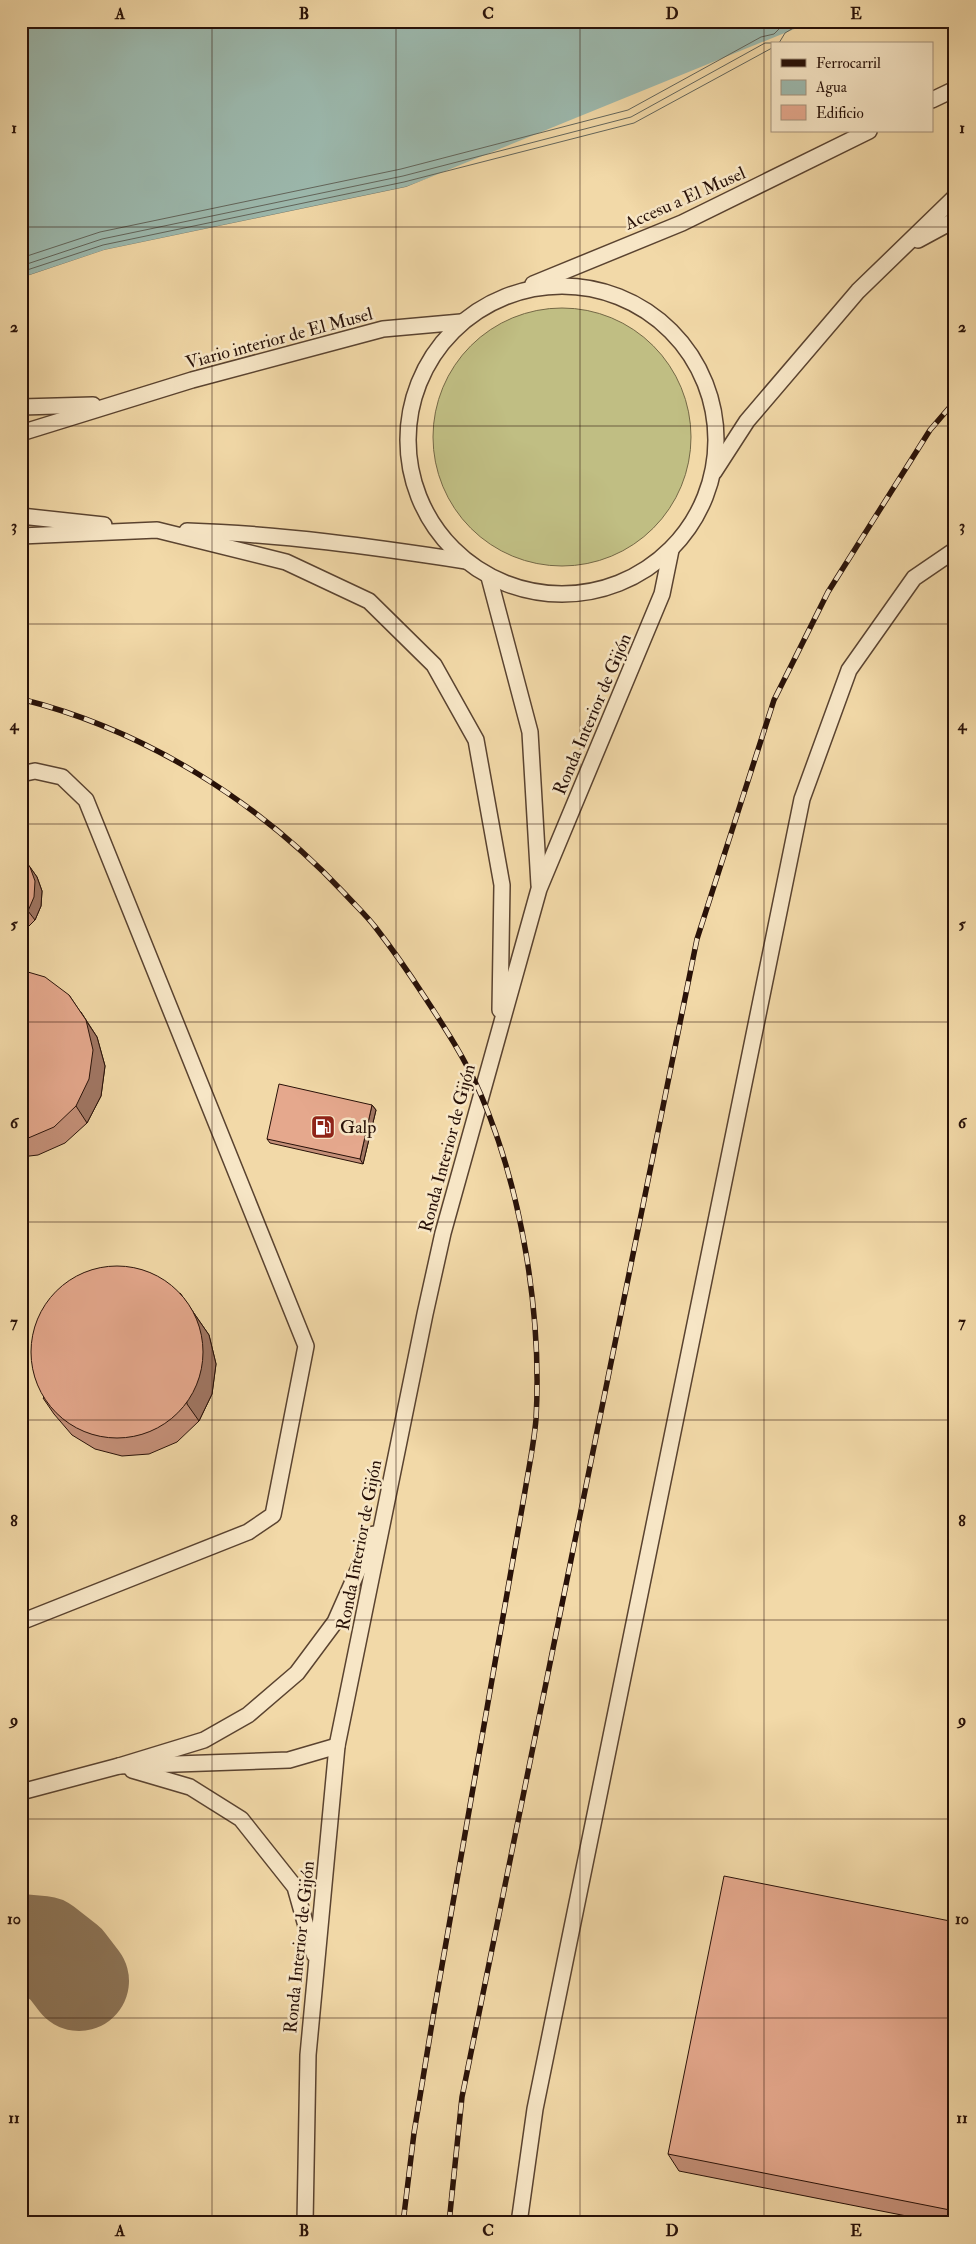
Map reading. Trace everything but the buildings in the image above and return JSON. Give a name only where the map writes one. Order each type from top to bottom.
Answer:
[{"type":"lane","points":[[934,99],[955,89]]},
{"type":"lane","name":"Accesu a El Musel","points":[[867,132],[682,223],[608,251],[513,292],[461,322],[427,362],[409,414],[410,471],[430,521],[466,561],[489,576],[544,593],[596,591],[632,578],[671,550],[693,523],[713,473],[747,421],[858,291],[955,197]]},
{"type":"lane","points":[[902,249],[955,220]]},
{"type":"lane","name":"Accesu a El Musel","points":[[513,292],[566,284],[619,296],[668,326],[700,369],[711,404],[716,421],[713,473]]},
{"type":"lane","name":"Viario interior de El Musel","points":[[21,433],[192,380],[383,329],[461,322]]},
{"type":"lane","name":"Viario interior de El Musel","points":[[21,407],[109,405]]},
{"type":"lane","points":[[21,516],[157,530],[246,533],[466,561]]},
{"type":"lane","points":[[21,536],[157,530],[286,562],[369,601],[434,665],[476,740],[478,750],[502,885],[500,1032]]},
{"type":"lane","name":"Ronda Interior de Gijón","points":[[305,2223],[308,2055],[337,1746],[443,1233],[539,889],[662,594],[671,550]]},
{"type":"lane","points":[[519,2223],[535,2109],[802,799],[849,670],[914,578],[955,550]]},
{"type":"lane","name":"Ronda Interior de Gijón","points":[[489,576],[530,732],[539,889]]},
{"type":"lane","points":[[21,774],[35,771],[62,777],[86,800],[306,1346],[273,1515],[248,1532],[21,1622]]},
{"type":"lane","points":[[21,1792],[119,1766],[204,1740],[248,1715],[297,1673],[334,1622],[385,1508]]},
{"type":"lane","points":[[119,1766],[288,1760],[337,1746]]},
{"type":"lane","points":[[119,1766],[190,1787],[241,1819],[295,1887],[316,1962]]},
{"type":"shaded area","points":[[562,308],[587,311],[611,318],[633,330],[653,346],[669,366],[681,388],[688,412],[691,437],[688,462],[681,486],[669,508],[653,528],[633,544],[611,556],[587,563],[562,566],[537,563],[513,556],[491,544],[471,528],[455,508],[443,486],[436,462],[433,437],[436,412],[443,388],[455,366],[471,346],[491,330],[513,318],[537,311]]},
{"type":"water","points":[[21,21],[829,21],[777,42],[771,42],[771,52],[406,187],[105,250],[21,278]]},
{"type":"pier","points":[[814,21],[831,21],[796,42],[771,42],[771,56],[637,130],[406,190],[105,252],[21,280],[21,278],[104,250],[406,187]]},
{"type":"taxiway","points":[[21,1944],[43,1946],[66,1964],[79,1981]]},
{"type":"railway","points":[[449,2223],[462,2097],[697,939],[774,700],[828,592],[930,430],[955,401]]},
{"type":"railway","points":[[21,699],[67,712],[112,729],[197,773],[237,800],[311,860],[372,924],[395,953],[432,1008],[475,1082],[495,1132],[508,1172],[518,1212],[532,1296],[536,1338],[536,1419],[530,1464],[433,2017],[414,2133],[403,2223]]},
{"type":"place","name":"Galp","points":[[323,1127]]}]
